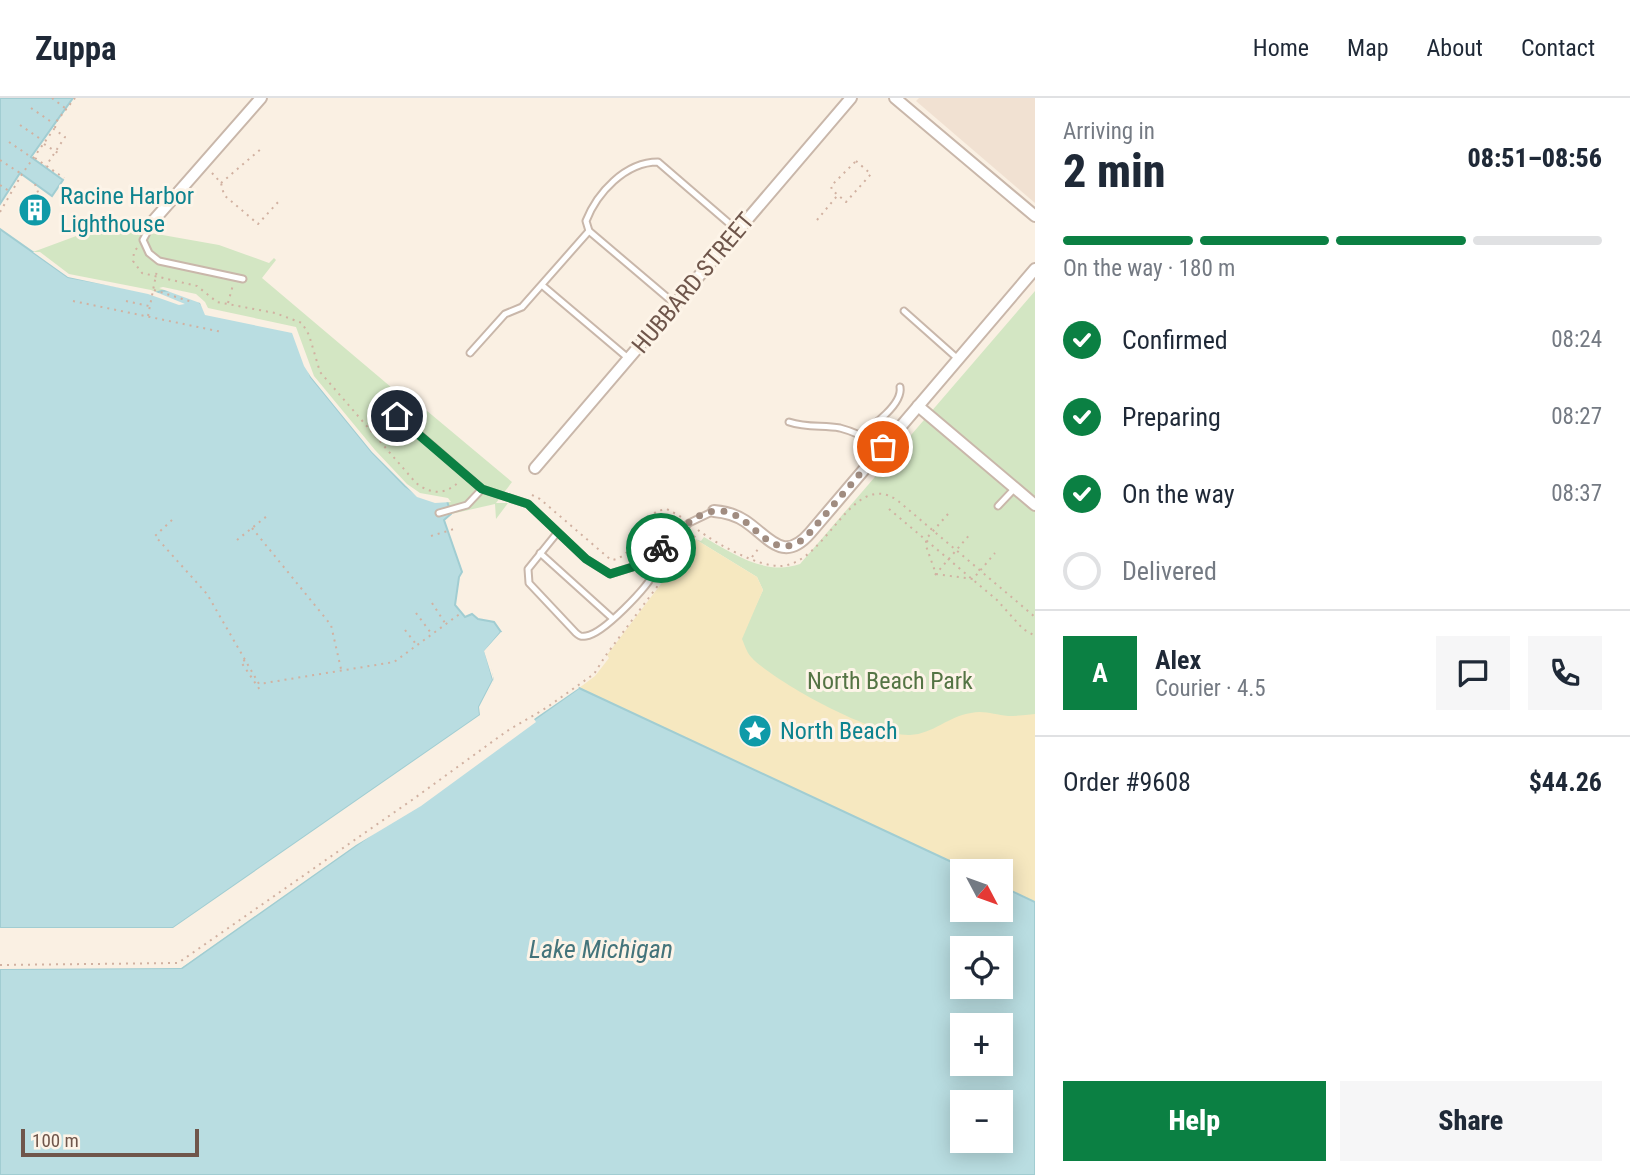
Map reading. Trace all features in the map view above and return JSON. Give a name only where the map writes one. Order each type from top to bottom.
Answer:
[{"type":"street","points":[[154,220],[261,98]]},
{"type":"street","name":"HUBBARD STREET","points":[[536,468],[852,98]]},
{"type":"street","points":[[895,98],[1035,216]]},
{"type":"street","points":[[714,511],[744,520],[778,546],[796,545],[806,537],[1035,269]]},
{"type":"street","points":[[918,406],[1035,505]]},
{"type":"lane","points":[[676,304],[589,230],[586,221],[592,205],[615,180],[646,162],[658,162],[738,231]]},
{"type":"lane","points":[[154,220],[143,240],[149,253],[159,261],[243,279]]},
{"type":"lane","points":[[470,353],[505,314],[522,307],[543,286],[589,230]]},
{"type":"lane","points":[[543,286],[629,359]]},
{"type":"lane","points":[[904,311],[958,359]]},
{"type":"lane","points":[[860,434],[876,424],[886,413],[899,397],[900,387]]},
{"type":"lane","points":[[383,403],[482,489],[528,504],[586,559],[610,574],[639,565],[689,523],[714,511]]},
{"type":"lane","points":[[789,422],[805,427],[838,428],[860,434],[883,447]]},
{"type":"lane","points":[[998,506],[1015,488]]},
{"type":"lane","points":[[439,513],[467,505],[482,489]]},
{"type":"lane","points":[[557,533],[528,569],[529,583],[576,633],[584,637],[594,634],[625,608],[655,571],[660,549]]},
{"type":"lane","points":[[540,553],[612,618]]},
{"type":"path","points":[[52,98],[65,108]]},
{"type":"path","points":[[0,212],[21,174],[75,98]]},
{"type":"path","points":[[31,108],[53,123]]},
{"type":"path","points":[[20,125],[57,152]]},
{"type":"path","points":[[46,166],[65,137],[54,129]]},
{"type":"path","points":[[9,142],[64,178]]},
{"type":"path","points":[[221,183],[262,148]]},
{"type":"path","points":[[0,160],[21,174]]},
{"type":"path","points":[[856,161],[871,174],[846,202],[838,195],[831,187],[853,162],[856,161]]},
{"type":"path","points":[[203,164],[221,183],[224,195],[258,225],[280,200]]},
{"type":"path","points":[[35,184],[39,196]]},
{"type":"path","points":[[0,185],[9,191]]},
{"type":"path","points":[[24,216],[20,213],[34,194],[48,202]]},
{"type":"path","points":[[817,220],[838,195]]},
{"type":"path","points":[[143,240],[134,252],[133,261],[142,273],[197,286],[218,302],[275,313],[302,323],[309,335],[320,372],[416,483],[426,491],[444,492],[468,477]]},
{"type":"path","points":[[148,317],[159,261]]},
{"type":"path","points":[[228,304],[235,277]]},
{"type":"path","points":[[153,289],[192,302]]},
{"type":"path","points":[[187,305],[188,300]]},
{"type":"path","points":[[72,301],[222,332]]},
{"type":"path","points":[[126,301],[150,306]]},
{"type":"path","points":[[523,493],[541,499],[611,559],[626,553],[657,511],[671,510],[689,523]]},
{"type":"path","points":[[0,965],[178,963],[507,731],[546,708],[594,674],[699,531],[751,558],[778,566],[799,561],[812,552],[860,498],[872,494],[891,496],[1035,617]]},
{"type":"path","points":[[889,509],[997,600],[1023,629],[1035,636]]},
{"type":"path","points":[[936,574],[926,540],[948,514]]},
{"type":"path","points":[[237,540],[267,516]]},
{"type":"path","points":[[172,520],[155,536],[207,594],[259,684],[394,662],[461,613]]},
{"type":"path","points":[[252,528],[331,625],[341,670]]},
{"type":"path","points":[[431,536],[454,528]]},
{"type":"path","points":[[936,574],[971,533]]},
{"type":"path","points":[[751,558],[767,539]]},
{"type":"path","points":[[973,579],[995,553]]},
{"type":"path","points":[[936,574],[973,579]]},
{"type":"path","points":[[432,603],[446,624]]},
{"type":"path","points":[[416,613],[431,634]]},
{"type":"path","points":[[405,629],[417,645]]},
{"type":"path","points":[[246,660],[241,662],[260,690]]},
{"type":"shaded area","points":[[919,98],[1035,98],[1035,203],[916,101]]},
{"type":"green space","points":[[106,225],[219,245],[269,263],[274,258],[276,260],[262,278],[398,393],[402,390],[512,482],[496,503],[508,503],[496,519],[495,504],[451,514],[447,501],[419,496],[188,298],[176,292],[155,293],[68,277],[33,252]]},
{"type":"green space","name":"North Beach Park","points":[[1035,291],[1035,921],[1013,889],[1013,859],[950,859],[950,867],[682,748],[763,590],[757,577],[695,539],[701,541],[704,537],[738,556],[762,565],[787,567],[800,564]]},
{"type":"sand","name":"North Beach","points":[[695,539],[757,577],[763,590],[742,639],[750,656],[782,681],[827,707],[874,727],[910,735],[926,732],[955,718],[976,712],[1008,716],[1035,714],[1035,921],[1013,909],[1013,859],[950,859],[950,866],[579,688],[595,676],[609,658],[607,655]]},
{"type":"water","points":[[0,98],[73,98],[31,157],[63,180],[52,196],[20,173],[0,204]]},
{"type":"water","points":[[0,229],[68,277],[155,293],[176,291],[197,300],[205,311],[294,330],[311,377],[372,452],[405,486],[419,496],[447,501],[451,514],[444,520],[462,572],[455,605],[465,617],[472,614],[478,619],[494,622],[501,632],[485,651],[493,680],[479,707],[480,715],[173,928],[0,928]]},
{"type":"water","name":"Lake Michigan","points":[[579,688],[950,861],[950,922],[1013,922],[1013,892],[1035,902],[1035,1175],[0,1175],[0,969],[182,968]]},
{"type":"pier","points":[[33,252],[40,252],[69,274],[151,290],[185,304],[179,305],[148,294],[68,277]]},
{"type":"pier","points":[[159,288],[196,294],[208,308],[296,327],[314,376],[375,450],[407,484],[420,493],[448,498],[451,502],[435,503],[417,497],[372,452],[311,377],[292,333],[205,315],[200,303]]},
{"type":"pier","points":[[501,632],[505,633],[488,652],[494,681],[481,707],[482,718],[175,931],[0,931],[0,928],[173,928],[480,715],[479,707],[493,680],[484,651]]},
{"type":"pier","points":[[577,685],[579,688],[534,719],[536,722],[421,806],[356,845],[181,968],[0,969],[0,966],[180,965]]},
{"type":"way so far","points":[[661,548],[689,523],[714,511],[744,520],[778,546],[796,545],[806,537],[883,447]]},
{"type":"place","name":"Racine Harbor Lighthouse","points":[[35,210]]},
{"type":"place","name":"North Beach","points":[[755,731]]},
{"type":"route","points":[[397,416],[482,489],[528,504],[586,559],[610,574],[639,565],[661,548]]}]
